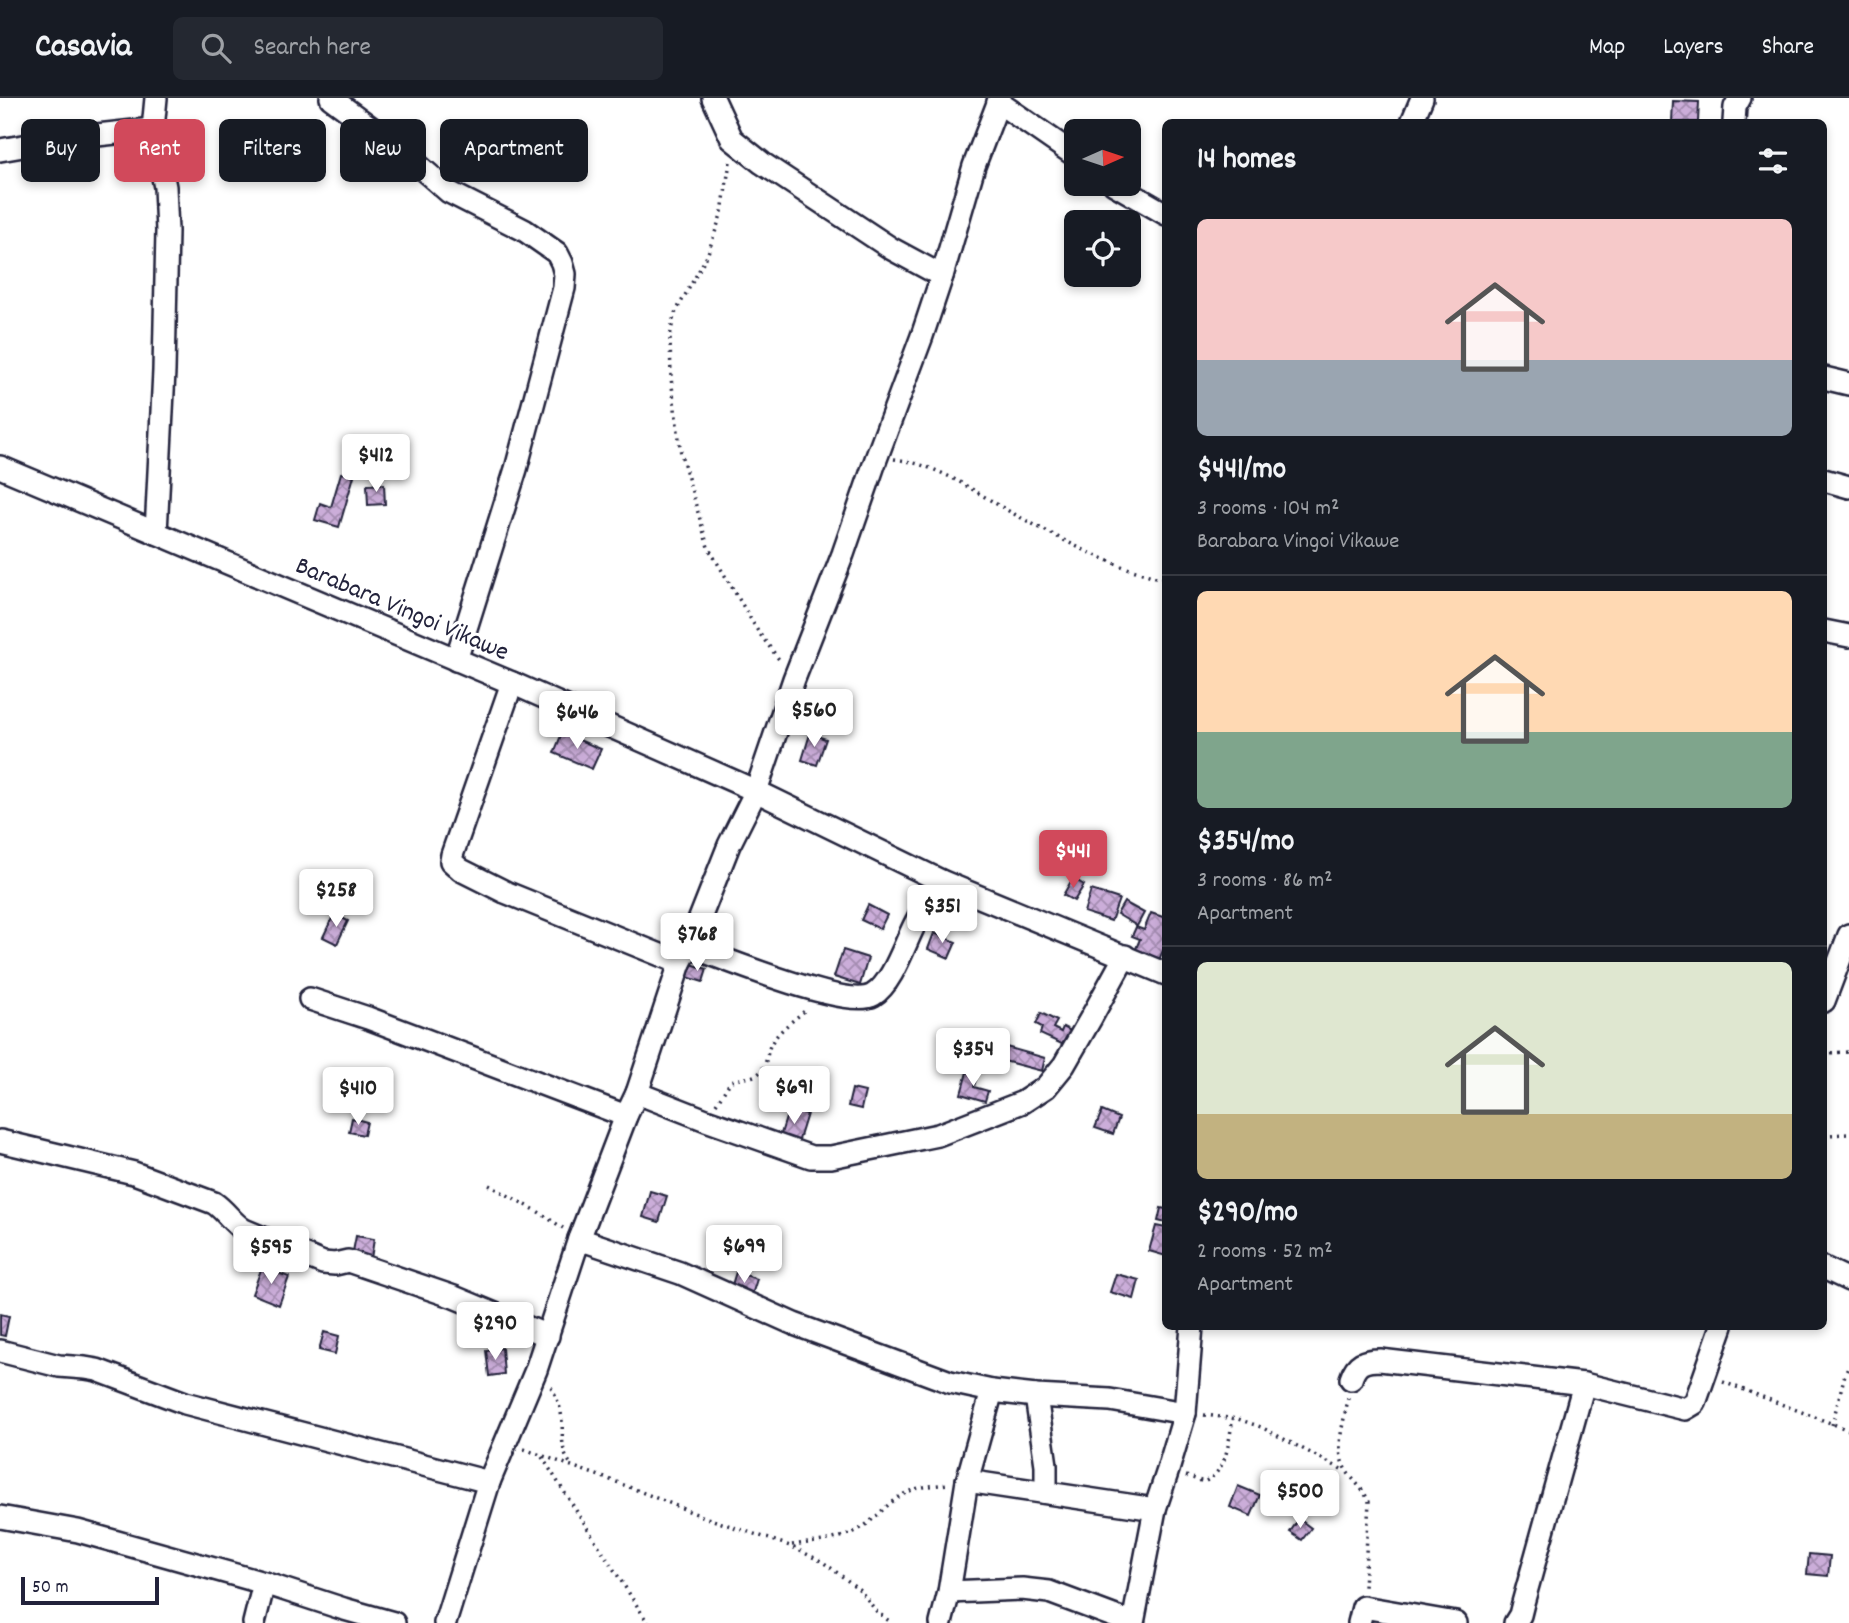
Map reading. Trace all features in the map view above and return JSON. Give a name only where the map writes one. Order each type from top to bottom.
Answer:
[{"type":"street","points":[[154,119],[156,98]]},
{"type":"street","points":[[331,98],[397,147],[449,192],[524,230],[557,253],[565,274],[564,288],[516,469],[456,660]]},
{"type":"street","points":[[713,98],[732,139],[762,163],[881,242],[942,276]]},
{"type":"street","points":[[1413,119],[1422,98]]},
{"type":"street","points":[[1734,119],[1735,107],[1740,98]]},
{"type":"street","points":[[448,1621],[489,1482],[536,1370],[579,1239],[637,1093],[685,955],[729,845],[756,791],[794,679],[843,554],[922,335],[974,166],[999,100],[1064,147]]},
{"type":"street","points":[[0,150],[114,133]]},
{"type":"street","points":[[156,533],[164,371],[167,232],[164,182]]},
{"type":"street","points":[[1135,196],[1162,212]]},
{"type":"street","points":[[1827,378],[1849,384]]},
{"type":"street","name":"Barabara Vingoi Vikawe","points":[[0,467],[512,683],[756,791],[941,881],[1162,972]]},
{"type":"street","points":[[1827,481],[1849,487]]},
{"type":"street","points":[[1827,632],[1849,636]]},
{"type":"street","points":[[512,683],[452,855],[452,861],[461,870],[505,892],[685,955],[858,998],[874,995],[886,983],[917,920],[941,881]]},
{"type":"street","points":[[1827,993],[1849,935]]},
{"type":"street","points":[[637,1093],[811,1157],[848,1154],[938,1135],[1023,1102],[1046,1087],[1070,1053],[1125,956]]},
{"type":"street","points":[[310,999],[368,1018],[626,1116]]},
{"type":"street","points":[[0,1141],[134,1173],[215,1203],[236,1226],[323,1263],[348,1261],[454,1297],[548,1336]]},
{"type":"street","points":[[579,1239],[680,1273],[794,1324],[950,1381],[992,1391],[1110,1400],[1185,1413]]},
{"type":"street","points":[[1827,1269],[1849,1280]]},
{"type":"street","points":[[949,1592],[1022,1589],[1049,1592],[1133,1623],[1155,1509],[1185,1413],[1192,1330]]},
{"type":"street","points":[[1351,1379],[1356,1366],[1362,1362],[1380,1360],[1584,1384],[1685,1409],[1695,1403],[1720,1330]]},
{"type":"street","points":[[0,1351],[59,1366],[97,1370],[185,1403],[489,1482]]},
{"type":"street","points":[[1515,1623],[1520,1615],[1584,1384]]},
{"type":"street","points":[[941,1623],[949,1592],[967,1481],[992,1391]]},
{"type":"street","points":[[1036,1396],[1045,1456],[1046,1492]]},
{"type":"street","points":[[967,1481],[1155,1509]]},
{"type":"street","points":[[0,1517],[78,1531],[394,1623]]},
{"type":"street","points":[[254,1623],[264,1583]]},
{"type":"street","points":[[1361,1615],[1456,1623]]},
{"type":"path","points":[[732,139],[730,172],[722,212],[706,256],[674,315],[670,337],[671,378],[681,454],[708,547],[759,633],[794,679]]},
{"type":"path","points":[[876,459],[914,461],[936,469],[1057,537],[1125,568],[1162,579]]},
{"type":"path","points":[[706,1120],[731,1082],[758,1074],[775,1039],[793,1020],[828,992]]},
{"type":"path","points":[[1827,1053],[1849,1052]]},
{"type":"path","points":[[1827,1135],[1849,1134]]},
{"type":"path","points":[[489,1185],[537,1211],[579,1239]]},
{"type":"path","points":[[1832,1425],[1849,1366]]},
{"type":"path","points":[[536,1370],[553,1390],[558,1401],[563,1450],[566,1460],[573,1467]]},
{"type":"path","points":[[1704,1374],[1849,1430]]},
{"type":"path","points":[[1351,1379],[1341,1437],[1342,1461],[1369,1502],[1361,1615]]},
{"type":"path","points":[[1185,1413],[1233,1419],[1261,1426],[1347,1471]]},
{"type":"path","points":[[1168,1470],[1204,1482],[1213,1478],[1224,1461],[1233,1419]]},
{"type":"path","points":[[505,1442],[790,1546],[823,1562],[860,1590],[877,1612],[891,1623]]},
{"type":"path","points":[[540,1455],[649,1623]]},
{"type":"path","points":[[790,1546],[832,1539],[860,1529],[906,1492],[967,1481]]},
{"type":"building","points":[[1673,101],[1699,102],[1698,119],[1672,119]]},
{"type":"building","points":[[341,473],[354,476],[339,527],[315,520],[320,503],[331,507]]},
{"type":"building","points":[[384,484],[385,504],[368,505],[367,485]]},
{"type":"building","points":[[562,733],[601,749],[592,769],[554,753]]},
{"type":"building","points":[[810,734],[826,739],[817,765],[802,760]]},
{"type":"building","points":[[1073,878],[1084,885],[1074,901],[1063,895]]},
{"type":"building","points":[[1091,890],[1119,899],[1111,921],[1084,912]]},
{"type":"building","points":[[1124,902],[1144,913],[1137,926],[1117,914]]},
{"type":"building","points":[[868,905],[887,915],[880,929],[861,920]]},
{"type":"building","points":[[1151,913],[1162,917],[1162,953],[1159,960],[1135,951],[1140,939],[1132,936],[1136,927],[1144,930]]},
{"type":"building","points":[[334,914],[348,921],[337,944],[323,937]]},
{"type":"building","points":[[934,933],[956,942],[949,958],[928,949]]},
{"type":"building","points":[[843,950],[868,958],[860,985],[834,977]]},
{"type":"building","points":[[691,964],[707,969],[703,982],[687,977]]},
{"type":"building","points":[[1041,1013],[1057,1021],[1053,1028],[1061,1032],[1063,1027],[1073,1032],[1066,1046],[1040,1034],[1042,1027],[1036,1024]]},
{"type":"building","points":[[999,1045],[1045,1058],[1042,1071],[996,1059]]},
{"type":"building","points":[[967,1072],[977,1075],[974,1087],[988,1091],[985,1101],[961,1094]]},
{"type":"building","points":[[852,1089],[865,1092],[861,1109],[848,1106]]},
{"type":"building","points":[[789,1108],[807,1114],[798,1143],[780,1137]]},
{"type":"building","points":[[1102,1111],[1119,1118],[1113,1134],[1095,1128]]},
{"type":"building","points":[[352,1118],[367,1122],[364,1135],[349,1132]]},
{"type":"building","points":[[650,1191],[667,1196],[659,1222],[643,1217]]},
{"type":"building","points":[[1161,1208],[1162,1208],[1162,1222],[1158,1221]]},
{"type":"building","points":[[1156,1226],[1162,1227],[1162,1255],[1149,1251]]},
{"type":"building","points":[[356,1236],[374,1239],[370,1265],[351,1262]]},
{"type":"building","points":[[262,1267],[289,1277],[279,1305],[252,1294]]},
{"type":"building","points":[[736,1272],[757,1279],[751,1298],[730,1291]]},
{"type":"building","points":[[1116,1274],[1139,1280],[1134,1299],[1110,1292]]},
{"type":"building","points":[[0,1314],[9,1316],[5,1336],[0,1335]]},
{"type":"building","points":[[324,1332],[339,1336],[335,1354],[319,1350]]},
{"type":"building","points":[[502,1348],[504,1374],[489,1376],[486,1350]]},
{"type":"building","points":[[1238,1486],[1260,1495],[1251,1516],[1230,1507]]},
{"type":"building","points":[[1299,1519],[1311,1528],[1302,1540],[1290,1532]]},
{"type":"building","points":[[1809,1554],[1830,1556],[1828,1576],[1807,1574]]}]
